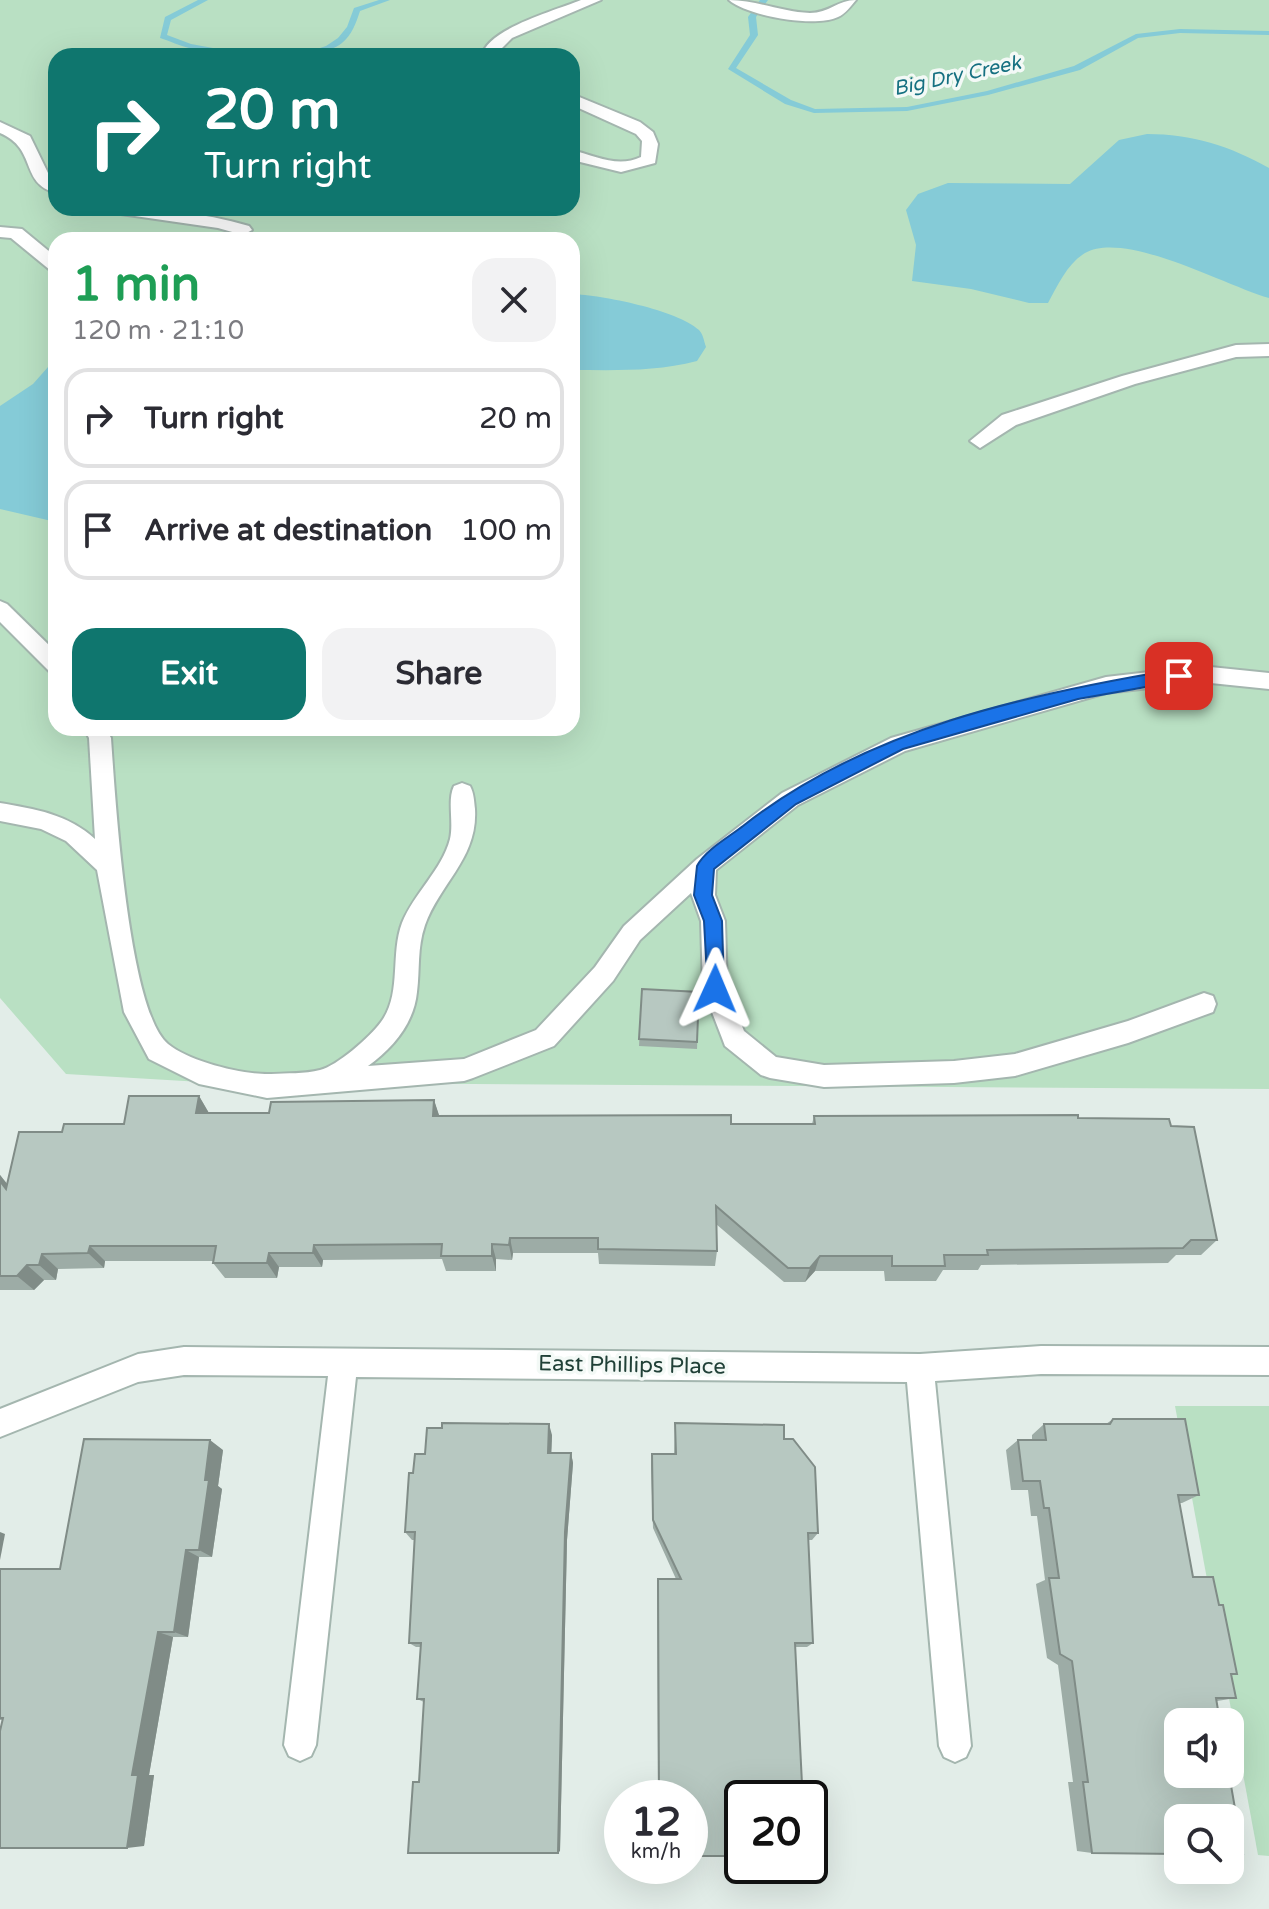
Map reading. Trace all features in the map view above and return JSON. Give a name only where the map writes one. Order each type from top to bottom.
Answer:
[{"type":"street","points":[[493,48],[507,35],[594,0]]},
{"type":"street","points":[[742,2],[773,11],[820,18],[832,15],[849,0]]},
{"type":"street","points":[[580,102],[630,124],[647,135],[652,149],[649,160],[638,166],[615,167],[580,157]]},
{"type":"street","points":[[0,127],[23,138],[37,171],[48,185]]},
{"type":"street","points":[[171,216],[220,223],[243,230]]},
{"type":"street","points":[[0,232],[16,233],[48,259]]},
{"type":"street","points":[[980,441],[1009,420],[1115,384],[1236,351],[1269,350]]},
{"type":"street","points":[[0,609],[48,657]]},
{"type":"street","points":[[99,736],[108,866],[136,1012],[158,1051],[199,1073],[267,1086],[464,1070],[545,1038],[604,974],[632,933],[705,866],[790,799],[899,744],[1106,685],[1201,674],[1269,681]]},
{"type":"street","points":[[323,1083],[369,1050],[394,1025],[407,995],[408,944],[422,909],[460,852],[467,819],[462,792]]},
{"type":"street","points":[[0,812],[45,820],[74,834],[108,866]]},
{"type":"street","points":[[705,866],[703,895],[713,921],[715,989],[734,1038],[770,1067],[824,1076],[954,1072],[1015,1065],[1128,1032],[1204,1004]]},
{"type":"street","name":"East Phillips Place","points":[[0,1423],[138,1368],[184,1361],[920,1368],[1041,1360],[1269,1361]]},
{"type":"street","points":[[300,1745],[344,1361]]},
{"type":"street","points":[[920,1368],[955,1746]]},
{"type":"green space","points":[[0,0],[1269,0],[1269,1089],[323,1083],[267,1086],[66,1074],[0,998]]},
{"type":"green space","points":[[1175,1406],[1269,1406],[1269,1856],[1258,1855],[1244,1779],[1244,1708],[1231,1708]]},
{"type":"water","points":[[1147,134],[1180,136],[1210,143],[1240,153],[1269,168],[1269,298],[1176,262],[1125,249],[1103,248],[1085,253],[1068,269],[1048,303],[1029,303],[971,289],[912,281],[916,245],[906,210],[918,194],[948,183],[1070,184],[1119,140]]},
{"type":"water","points":[[580,295],[657,310],[699,330],[706,347],[697,361],[635,370],[580,370]]},
{"type":"water","points":[[48,367],[48,520],[0,509],[0,406],[33,384]]},
{"type":"building","points":[[642,989],[699,992],[697,1042],[639,1039]]},
{"type":"building","points":[[129,1096],[199,1096],[196,1113],[269,1113],[271,1102],[434,1100],[433,1116],[731,1115],[731,1124],[815,1124],[814,1116],[1078,1115],[1078,1118],[1169,1119],[1171,1126],[1194,1127],[1217,1240],[1191,1240],[1183,1248],[987,1250],[988,1255],[944,1255],[945,1266],[892,1266],[892,1256],[820,1256],[810,1268],[788,1268],[716,1206],[717,1251],[598,1249],[598,1238],[510,1238],[509,1245],[492,1244],[492,1256],[441,1256],[442,1244],[314,1245],[313,1253],[269,1253],[267,1263],[213,1263],[216,1246],[90,1246],[88,1253],[42,1254],[39,1265],[27,1265],[17,1276],[0,1276],[0,1181],[6,1189],[19,1132],[62,1132],[64,1124],[124,1124]]},
{"type":"building","points":[[1113,1419],[1185,1419],[1199,1495],[1178,1495],[1193,1577],[1213,1577],[1219,1605],[1223,1605],[1237,1674],[1231,1674],[1236,1698],[1216,1698],[1218,1708],[1164,1708],[1164,1788],[1231,1788],[1234,1804],[1164,1804],[1164,1854],[1092,1853],[1083,1782],[1088,1782],[1072,1661],[1060,1654],[1049,1578],[1059,1578],[1049,1508],[1044,1508],[1040,1481],[1023,1481],[1018,1440],[1046,1440],[1044,1424],[1110,1424]]},
{"type":"building","points":[[442,1423],[549,1424],[548,1453],[571,1453],[565,1532],[558,1853],[408,1853],[413,1782],[419,1782],[424,1699],[417,1699],[421,1643],[409,1643],[415,1532],[405,1532],[409,1473],[413,1473],[415,1454],[425,1454],[427,1428],[442,1428]]},
{"type":"building","points":[[675,1423],[784,1425],[784,1439],[793,1439],[815,1467],[818,1533],[808,1533],[813,1643],[795,1643],[802,1780],[724,1780],[724,1856],[708,1856],[708,1780],[659,1780],[658,1579],[681,1579],[653,1520],[652,1454],[676,1454]]},
{"type":"building","points":[[84,1439],[210,1440],[205,1480],[209,1480],[199,1550],[186,1550],[174,1632],[158,1632],[132,1775],[138,1775],[127,1848],[0,1848],[0,1731],[3,1718],[0,1718],[0,1569],[60,1569]]},
{"type":"waterway","name":"Big Dry Creek","points":[[200,48],[163,36],[168,19],[204,0]]},
{"type":"waterway","name":"Big Dry Creek","points":[[329,48],[351,28],[357,10],[386,0]]},
{"type":"waterway","name":"Big Dry Creek","points":[[764,0],[752,17],[754,35],[732,69],[788,102],[814,111],[907,109],[988,93],[1077,68],[1136,36],[1180,31],[1269,33]]},
{"type":"route","points":[[715,989],[713,921],[703,895],[705,866],[790,799],[844,769],[899,744],[1106,685],[1179,676]]}]
